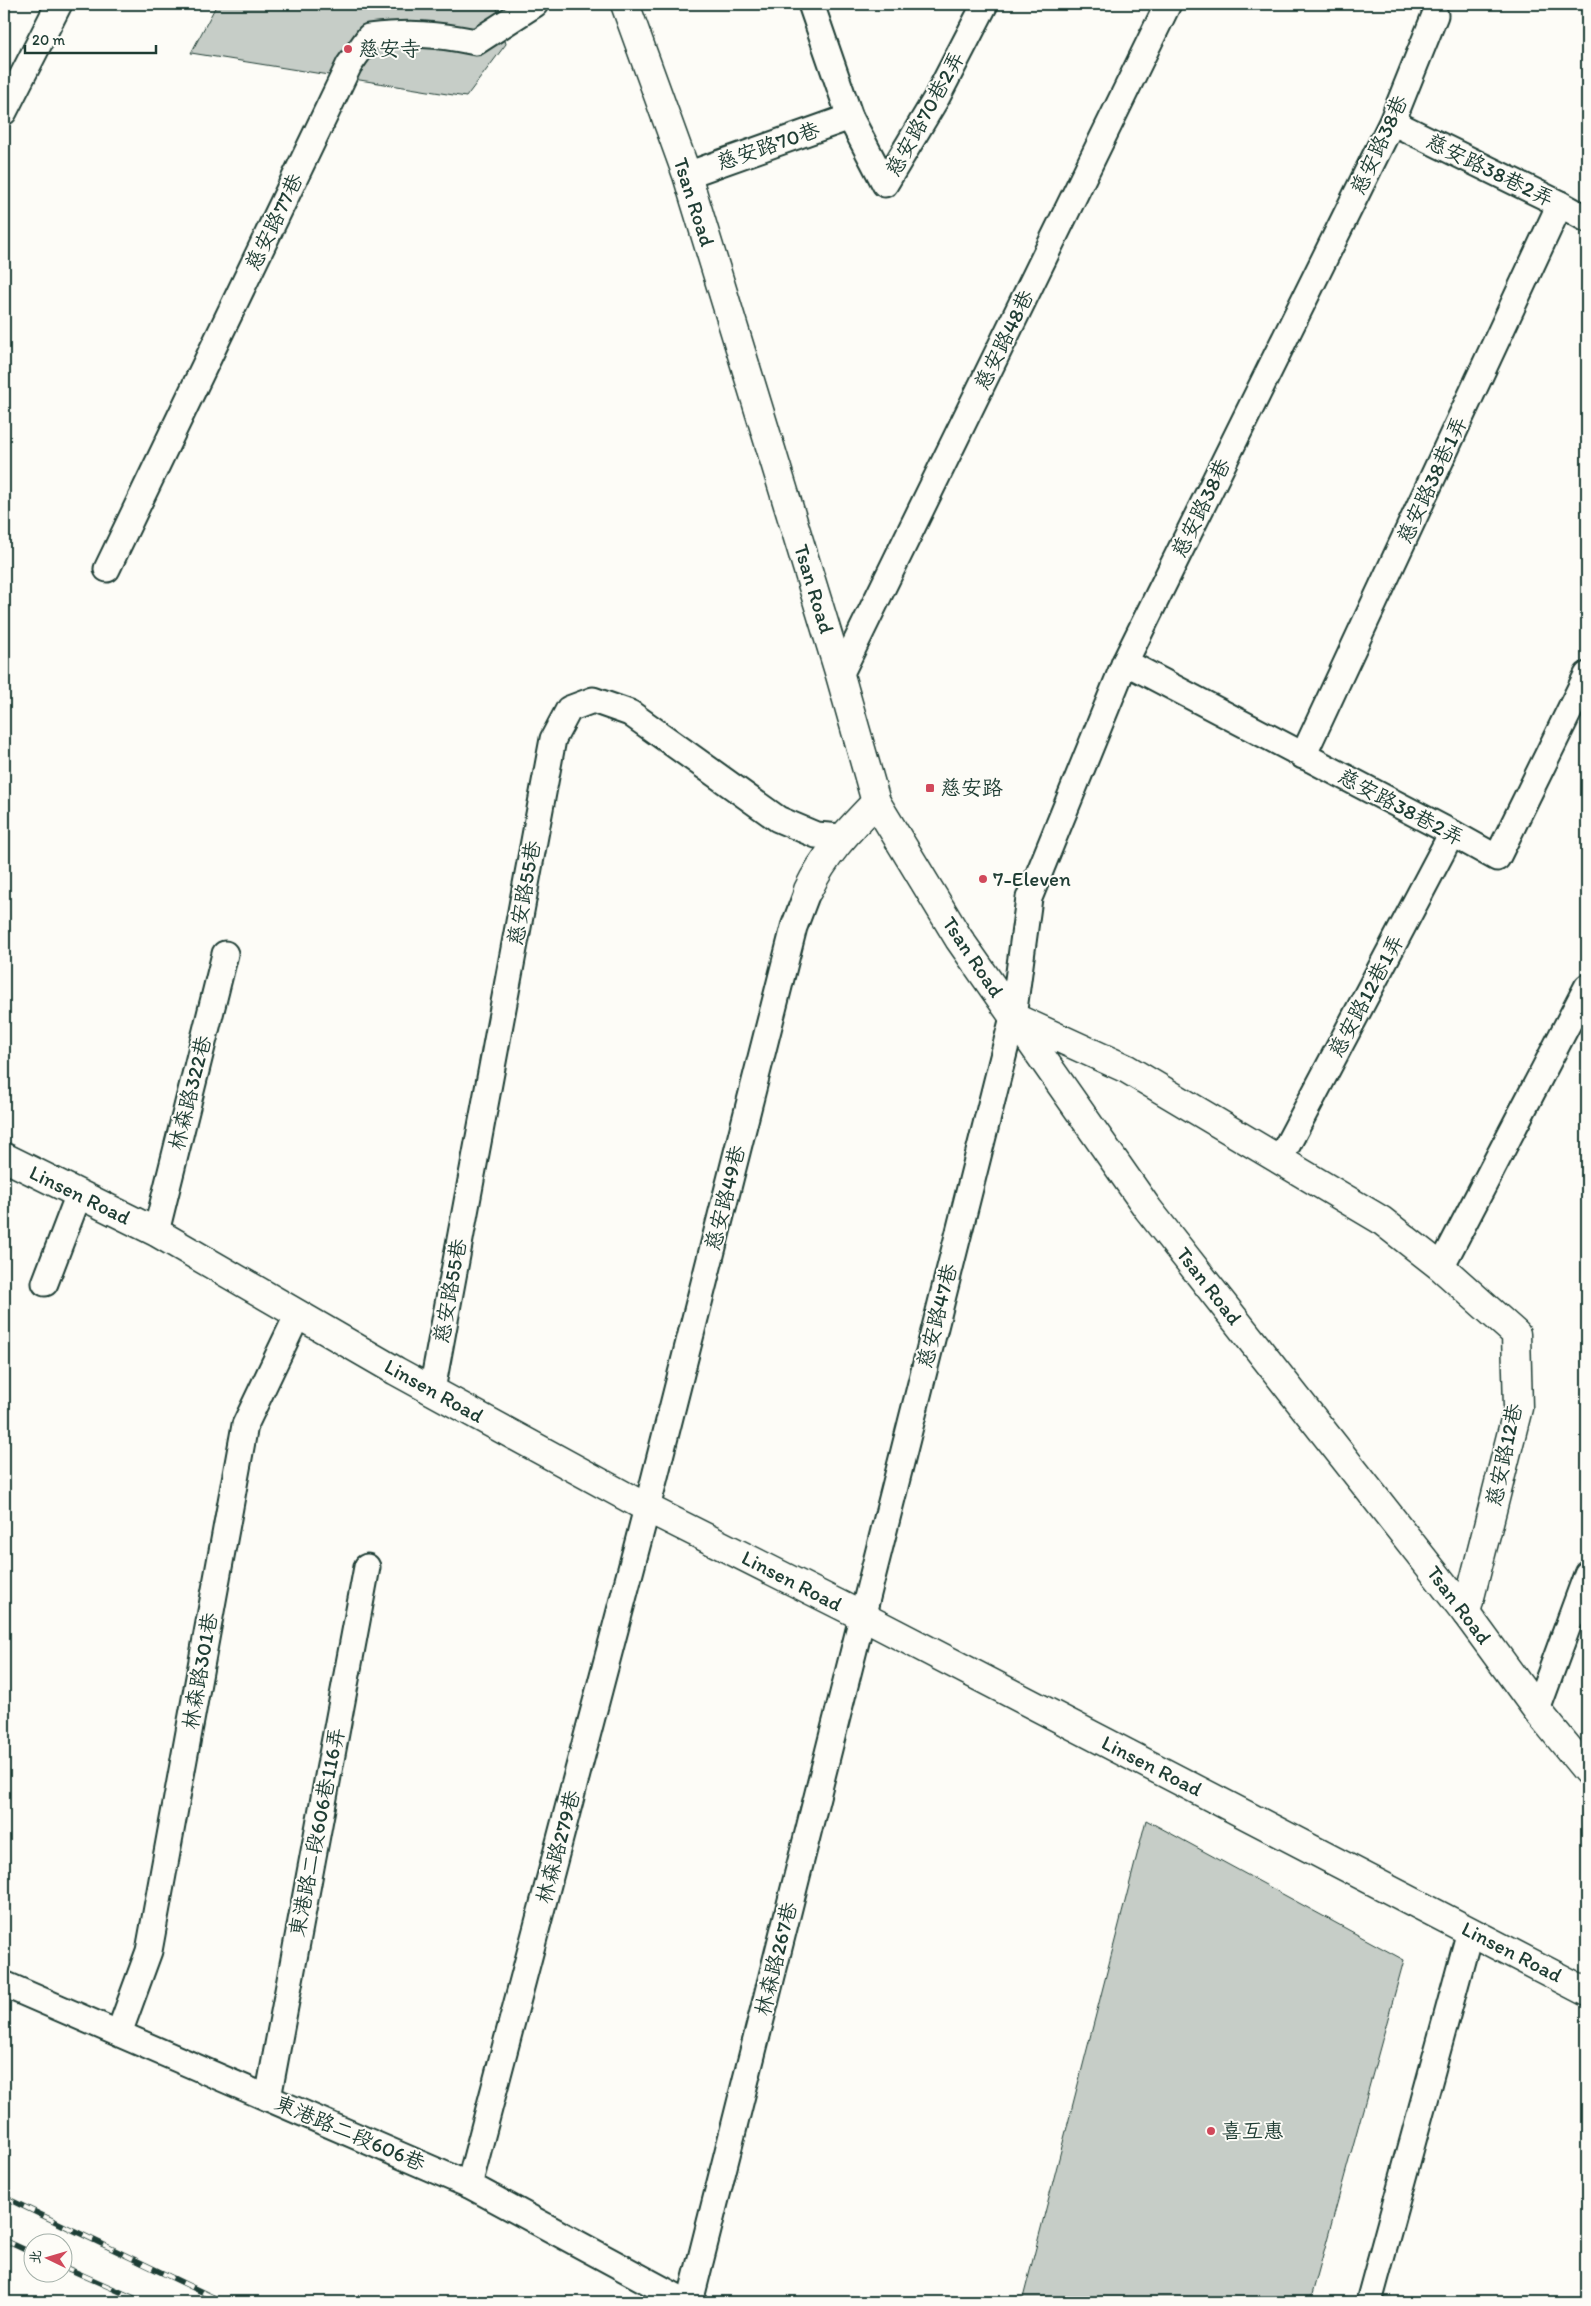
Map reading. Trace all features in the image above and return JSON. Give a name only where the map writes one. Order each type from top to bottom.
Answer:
[{"type":"street","name":"Tsan Road","points":[[624,4],[687,175],[840,675],[876,802],[959,939],[1148,1208],[1466,1613],[1537,1710],[1587,1771]]},
{"type":"street","points":[[808,890],[819,866],[842,837],[876,802]]},
{"type":"street","name":"慈安路12巷","points":[[1013,1017],[1127,1069],[1381,1220],[1441,1267],[1516,1334],[1518,1408],[1466,1613]]},
{"type":"street","name":"Linsen Road","points":[[4,1157],[156,1232],[432,1390],[647,1508],[862,1616],[1587,1992]]},
{"type":"lane","points":[[4,112],[60,4]]},
{"type":"lane","name":"慈安路77巷","points":[[107,569],[349,65],[370,37],[402,33],[435,34],[476,42],[535,4]]},
{"type":"lane","points":[[811,4],[850,118]]},
{"type":"lane","name":"慈安路70巷2弄","points":[[850,118],[886,184],[938,97],[986,4]]},
{"type":"lane","name":"慈安路48巷","points":[[840,675],[1168,4]]},
{"type":"lane","name":"慈安路38巷","points":[[1013,1017],[1029,898],[1124,662],[1392,122],[1435,15]]},
{"type":"lane","name":"慈安路70巷","points":[[687,175],[850,118]]},
{"type":"lane","name":"慈安路38巷2弄","points":[[1392,122],[1587,219]]},
{"type":"lane","name":"慈安路38巷1弄","points":[[1303,756],[1560,204]]},
{"type":"lane","name":"慈安路38巷2弄","points":[[1124,662],[1452,832],[1497,858],[1587,675]]},
{"type":"lane","name":"慈安路55巷","points":[[432,1390],[552,739],[569,709],[593,700],[630,714],[778,819],[816,835],[842,837]]},
{"type":"lane","name":"慈安路12巷1弄","points":[[1280,1159],[1452,832]]},
{"type":"lane","name":"慈安路49巷","points":[[647,1508],[794,927],[808,890]]},
{"type":"lane","name":"林森路322巷","points":[[156,1232],[225,954]]},
{"type":"lane","points":[[1441,1267],[1587,987]]},
{"type":"lane","name":"慈安路47巷","points":[[862,1616],[1013,1017]]},
{"type":"lane","points":[[45,1283],[79,1194]]},
{"type":"lane","name":"林森路301巷","points":[[119,2033],[149,1951],[245,1424],[298,1314]]},
{"type":"lane","name":"林森路279巷","points":[[469,2185],[647,1508]]},
{"type":"lane","name":"東港路二段606巷116弄","points":[[268,2098],[367,1567]]},
{"type":"lane","points":[[1537,1710],[1587,1574]]},
{"type":"lane","name":"林森路267巷","points":[[688,2302],[862,1616]]},
{"type":"lane","points":[[1369,2302],[1470,1931]]},
{"type":"lane","name":"東港路二段606巷","points":[[4,1984],[469,2185],[688,2302]]},
{"type":"building","name":"慈安寺","points":[[217,4],[496,4],[506,44],[466,97],[191,53]]},
{"type":"building","name":"喜互惠","points":[[1146,1820],[1404,1960],[1310,2302],[1022,2302]]},
{"type":"railway","points":[[4,2197],[223,2302]]},
{"type":"railway","points":[[4,2240],[22,2248]]},
{"type":"railway","points":[[72,2270],[143,2302]]},
{"type":"place","name":"慈安寺","points":[[348,49]]},
{"type":"place","name":"慈安路","points":[[930,788]]},
{"type":"place","name":"7-Eleven","points":[[983,879]]},
{"type":"place","name":"喜互惠","points":[[1211,2131]]}]
